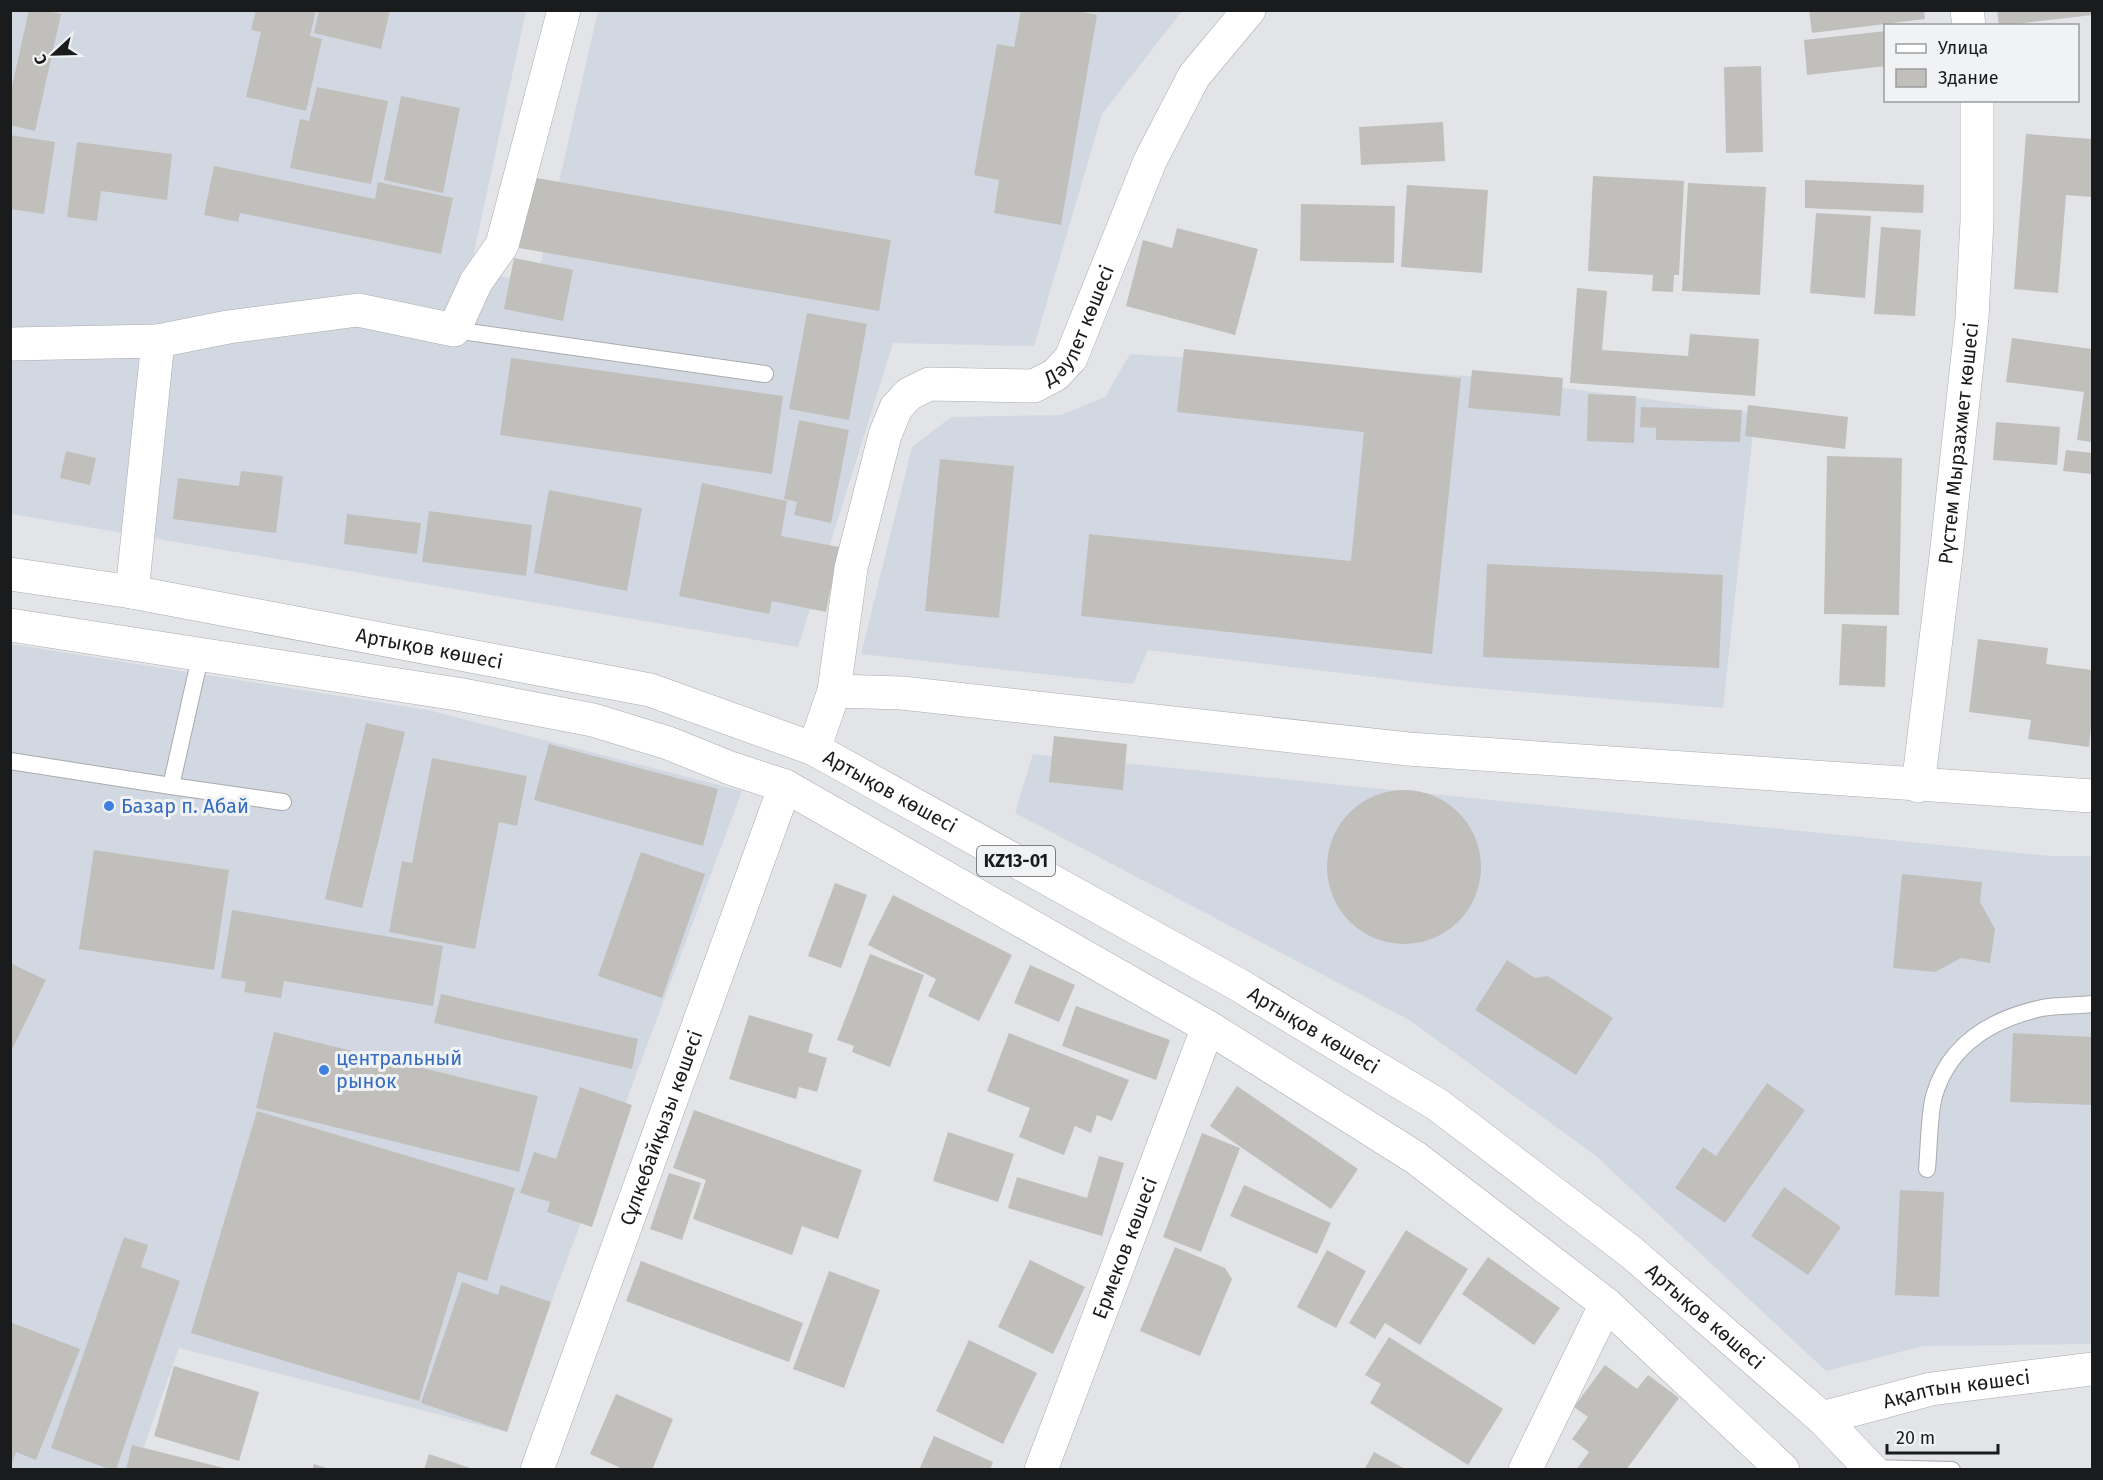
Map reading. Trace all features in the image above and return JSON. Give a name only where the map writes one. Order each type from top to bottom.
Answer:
[{"type":"main road","points":[[10,344],[158,341],[228,327],[358,310],[454,330],[476,282],[502,245],[564,10]]},
{"type":"main road","name":"Дәулет көшесі","points":[[814,749],[834,691],[851,568],[885,435],[896,408],[909,394],[929,384],[1034,386],[1055,375],[1071,358],[1150,161],[1194,76],[1249,10]]},
{"type":"main road","name":"Рүстем Мырзахмет көшесі","points":[[1918,786],[1972,318],[1977,221],[1977,102]]},
{"type":"main road","points":[[132,592],[158,341]]},
{"type":"main road","name":"Артықов көшесі","points":[[10,574],[132,592],[650,690],[814,749],[1239,985],[1438,1105],[1631,1252],[1822,1418],[1871,1469]]},
{"type":"main road","points":[[10,625],[457,694],[593,720],[668,743],[730,768],[785,786],[1208,1027],[1416,1158],[1606,1304],[1783,1470]]},
{"type":"main road","points":[[834,691],[903,693],[1408,749],[1918,786],[2092,796]]},
{"type":"main road","name":"Сұлкебайқызы көшесі","points":[[537,1470],[785,786]]},
{"type":"main road","name":"Ермеков көшесі","points":[[1041,1470],[1208,1027]]},
{"type":"main road","points":[[1525,1470],[1606,1304]]},
{"type":"main road","name":"Ақалтын көшесі","points":[[1822,1418],[1931,1389],[2092,1369]]},
{"type":"lane","points":[[454,330],[765,374]]},
{"type":"lane","points":[[171,786],[201,653]]},
{"type":"lane","points":[[10,761],[283,802]]},
{"type":"lane","points":[[1927,1169],[1934,1096],[1948,1062],[1975,1034],[2006,1019],[2044,1008],[2092,1004]]},
{"type":"lane","points":[[1871,1469],[1952,1470]]},
{"type":"shaded area","points":[[10,11],[526,11],[470,271],[536,283],[598,11],[1182,11],[1102,114],[1034,346],[893,343],[798,647],[11,514]]},
{"type":"shaded area","points":[[1130,354],[1481,377],[1755,413],[1723,708],[1450,686],[1148,650],[1133,684],[861,654],[912,447],[951,417],[1061,415],[1105,397]]},
{"type":"shaded area","name":"центральный рынок","points":[[10,644],[428,710],[742,791],[503,1431],[179,1348],[136,1469],[11,1469]]},
{"type":"shaded area","points":[[1033,754],[2050,856],[2092,856],[2092,1344],[1923,1346],[1826,1371],[1596,1156],[1411,1021],[1015,813]]},
{"type":"building","points":[[29,10],[61,14],[35,131],[10,125],[10,95]]},
{"type":"building","points":[[256,10],[316,10],[310,36],[322,39],[306,111],[246,97],[261,32],[251,30]]},
{"type":"building","points":[[319,10],[390,10],[381,49],[314,33]]},
{"type":"building","points":[[1021,10],[1073,10],[1097,15],[1061,225],[994,213],[999,180],[974,175],[997,44],[1014,47]]},
{"type":"building","points":[[1809,10],[1924,10],[1925,19],[1812,33]]},
{"type":"building","points":[[1997,10],[2092,10],[2092,15],[1999,24]]},
{"type":"building","points":[[1884,31],[1884,66],[1807,75],[1804,40]]},
{"type":"building","points":[[1761,66],[1763,152],[1726,153],[1724,67]]},
{"type":"building","points":[[317,87],[388,101],[371,184],[290,168],[300,119],[309,121]]},
{"type":"building","points":[[401,96],[460,108],[443,193],[384,180]]},
{"type":"building","points":[[1443,122],[1445,161],[1361,165],[1359,127]]},
{"type":"building","points":[[2026,134],[2092,139],[2092,197],[2066,195],[2058,293],[2014,289]]},
{"type":"building","points":[[10,135],[55,142],[44,214],[10,209]]},
{"type":"building","points":[[77,142],[172,154],[167,200],[101,191],[97,221],[67,217]]},
{"type":"building","points":[[214,166],[375,199],[378,182],[453,198],[441,254],[240,213],[238,222],[204,215]]},
{"type":"building","points":[[1593,176],[1684,181],[1679,275],[1674,275],[1673,292],[1652,291],[1653,275],[1588,271]]},
{"type":"building","points":[[531,177],[891,240],[879,311],[519,248]]},
{"type":"building","points":[[1805,180],[1924,185],[1923,213],[1805,208]]},
{"type":"building","points":[[1688,183],[1766,187],[1760,295],[1682,291]]},
{"type":"building","points":[[1407,185],[1488,190],[1482,273],[1401,267]]},
{"type":"building","points":[[1301,204],[1395,206],[1394,263],[1300,261]]},
{"type":"building","points":[[1816,213],[1871,216],[1865,298],[1810,293]]},
{"type":"building","points":[[1881,227],[1921,230],[1915,316],[1874,314]]},
{"type":"building","points":[[1177,228],[1258,249],[1235,335],[1126,306],[1143,240],[1172,248]]},
{"type":"building","points":[[514,258],[573,270],[563,321],[504,309]]},
{"type":"building","points":[[1577,288],[1607,291],[1602,350],[1688,356],[1690,334],[1759,339],[1755,396],[1570,383]]},
{"type":"building","points":[[807,313],[867,324],[849,420],[789,409]]},
{"type":"building","points":[[2012,338],[2092,349],[2092,442],[2077,440],[2084,392],[2006,382]]},
{"type":"building","points":[[1184,349],[1461,378],[1432,654],[1081,616],[1089,534],[1351,561],[1364,432],[1177,412]]},
{"type":"building","points":[[511,358],[783,396],[772,474],[500,435]]},
{"type":"building","points":[[1472,370],[1563,378],[1560,416],[1468,408]]},
{"type":"building","points":[[1588,394],[1636,396],[1634,443],[1587,441]]},
{"type":"building","points":[[1748,405],[1848,417],[1845,449],[1745,436]]},
{"type":"building","points":[[1641,407],[1742,410],[1740,442],[1656,440],[1656,428],[1640,427]]},
{"type":"building","points":[[799,420],[849,430],[831,523],[794,515],[797,502],[784,499]]},
{"type":"building","points":[[1996,422],[2060,427],[2057,465],[1993,460]]},
{"type":"building","points":[[2066,450],[2092,453],[2092,474],[2063,471]]},
{"type":"building","points":[[66,451],[96,458],[90,485],[60,478]]},
{"type":"building","points":[[1827,456],[1902,458],[1899,615],[1824,614]]},
{"type":"building","points":[[940,459],[1014,466],[999,618],[925,611]]},
{"type":"building","points":[[241,471],[283,476],[276,533],[173,519],[178,478],[239,486]]},
{"type":"building","points":[[702,483],[787,501],[781,536],[839,547],[826,612],[772,601],[769,614],[679,596]]},
{"type":"building","points":[[549,490],[642,508],[627,591],[534,573]]},
{"type":"building","points":[[429,511],[532,525],[526,576],[422,562]]},
{"type":"building","points":[[347,514],[421,523],[417,554],[344,544]]},
{"type":"building","points":[[1487,564],[1723,575],[1719,668],[1483,657]]},
{"type":"building","points":[[1842,624],[1887,626],[1885,687],[1839,685]]},
{"type":"building","points":[[1978,639],[2048,648],[2046,664],[2092,670],[2092,718],[2089,747],[2028,739],[2031,720],[1969,712]]},
{"type":"building","points":[[366,723],[405,732],[362,908],[325,899]]},
{"type":"building","points":[[1054,736],[1127,744],[1123,790],[1049,782]]},
{"type":"building","points":[[549,744],[718,789],[703,846],[534,800]]},
{"type":"building","points":[[432,758],[527,776],[517,826],[499,822],[475,949],[389,932],[402,861],[412,863]]},
{"type":"building","points":[[1404,790],[1433,796],[1447,803],[1458,813],[1468,824],[1475,838],[1481,867],[1475,896],[1468,910],[1458,921],[1447,931],[1433,938],[1404,944],[1375,938],[1361,931],[1350,921],[1340,910],[1333,896],[1327,867],[1333,838],[1340,824],[1350,813],[1361,803],[1375,796]]},
{"type":"building","points":[[94,850],[229,870],[214,970],[79,949]]},
{"type":"building","points":[[641,852],[705,874],[662,998],[598,976]]},
{"type":"building","points":[[1902,874],[1982,882],[1980,902],[1995,929],[1990,963],[1961,958],[1935,972],[1893,968]]},
{"type":"building","points":[[835,883],[867,895],[841,968],[808,956]]},
{"type":"building","points":[[893,895],[1012,955],[979,1021],[928,996],[936,979],[868,945]]},
{"type":"building","points":[[232,910],[443,946],[433,1006],[284,981],[281,998],[244,992],[246,982],[221,978]]},
{"type":"building","points":[[870,954],[924,975],[890,1067],[852,1052],[854,1046],[837,1040]]},
{"type":"building","points":[[1507,960],[1535,978],[1548,976],[1613,1018],[1576,1075],[1475,1010]]},
{"type":"building","points":[[10,963],[46,980],[10,1054]]},
{"type":"building","points":[[1030,965],[1075,985],[1059,1022],[1014,1003]]},
{"type":"building","points":[[441,994],[638,1039],[632,1069],[434,1023]]},
{"type":"building","points":[[1076,1006],[1170,1040],[1156,1080],[1062,1046]]},
{"type":"building","points":[[749,1015],[813,1034],[808,1052],[827,1058],[817,1092],[799,1087],[796,1099],[729,1079]]},
{"type":"building","points":[[274,1032],[538,1096],[519,1172],[256,1108]]},
{"type":"building","points":[[1009,1033],[1129,1080],[1112,1121],[1097,1115],[1091,1133],[1075,1126],[1064,1155],[1019,1137],[1030,1108],[987,1091]]},
{"type":"building","points":[[2013,1033],[2092,1037],[2092,1105],[2010,1102]]},
{"type":"building","points":[[1767,1083],[1805,1110],[1725,1223],[1675,1188],[1703,1147],[1716,1156]]},
{"type":"building","points":[[1237,1086],[1358,1169],[1331,1209],[1210,1126]]},
{"type":"building","points":[[580,1087],[632,1105],[592,1227],[547,1212],[550,1202],[520,1193],[534,1152],[556,1159]]},
{"type":"building","points":[[694,1110],[862,1170],[838,1239],[802,1226],[792,1255],[693,1219],[706,1180],[673,1168]]},
{"type":"building","points":[[257,1111],[515,1188],[487,1281],[458,1272],[419,1401],[191,1333]]},
{"type":"building","points":[[948,1132],[1014,1154],[998,1202],[933,1181]]},
{"type":"building","points":[[1202,1133],[1240,1148],[1201,1252],[1163,1237]]},
{"type":"building","points":[[1099,1156],[1124,1163],[1102,1236],[1008,1208],[1017,1177],[1087,1198]]},
{"type":"building","points":[[669,1173],[701,1183],[682,1240],[650,1229]]},
{"type":"building","points":[[1244,1185],[1331,1223],[1317,1254],[1230,1216]]},
{"type":"building","points":[[1784,1187],[1841,1227],[1808,1275],[1751,1236]]},
{"type":"building","points":[[1900,1190],[1944,1192],[1939,1297],[1895,1295]]},
{"type":"building","points":[[1406,1230],[1468,1269],[1420,1345],[1385,1323],[1375,1339],[1349,1323]]},
{"type":"building","points":[[124,1237],[148,1245],[141,1267],[180,1281],[116,1470],[112,1470],[51,1448]]},
{"type":"building","points":[[1175,1247],[1225,1268],[1232,1279],[1200,1356],[1140,1331]]},
{"type":"building","points":[[1327,1250],[1366,1271],[1336,1328],[1297,1307]]},
{"type":"building","points":[[1488,1257],[1560,1308],[1534,1345],[1462,1294]]},
{"type":"building","points":[[1030,1260],[1085,1287],[1053,1354],[998,1327]]},
{"type":"building","points":[[641,1261],[803,1323],[789,1362],[626,1301]]},
{"type":"building","points":[[829,1271],[880,1290],[844,1388],[793,1369]]},
{"type":"building","points":[[462,1282],[498,1295],[501,1285],[551,1302],[507,1432],[421,1403]]},
{"type":"building","points":[[10,1322],[80,1349],[36,1460],[16,1452],[11,1466]]},
{"type":"building","points":[[1389,1337],[1503,1409],[1468,1465],[1370,1403],[1381,1384],[1365,1375]]},
{"type":"building","points":[[969,1340],[1037,1373],[1003,1444],[936,1411]]},
{"type":"building","points":[[1605,1365],[1637,1389],[1648,1375],[1679,1398],[1626,1470],[1576,1470],[1589,1452],[1572,1439],[1588,1417],[1574,1407]]},
{"type":"building","points":[[174,1366],[259,1392],[239,1461],[154,1436]]},
{"type":"building","points":[[616,1394],[673,1419],[652,1470],[625,1470],[590,1454]]},
{"type":"building","points":[[934,1436],[993,1462],[990,1470],[919,1470]]},
{"type":"building","points":[[132,1445],[228,1469],[228,1470],[126,1470]]},
{"type":"building","points":[[1374,1452],[1407,1470],[1364,1470]]},
{"type":"building","points":[[429,1454],[473,1469],[473,1470],[424,1470]]},
{"type":"building","points":[[314,1464],[329,1469],[329,1470],[312,1470]]},
{"type":"place","name":"Базар п. Абай","points":[[109,806]]},
{"type":"place","name":"центральный рынок","points":[[324,1070]]}]
